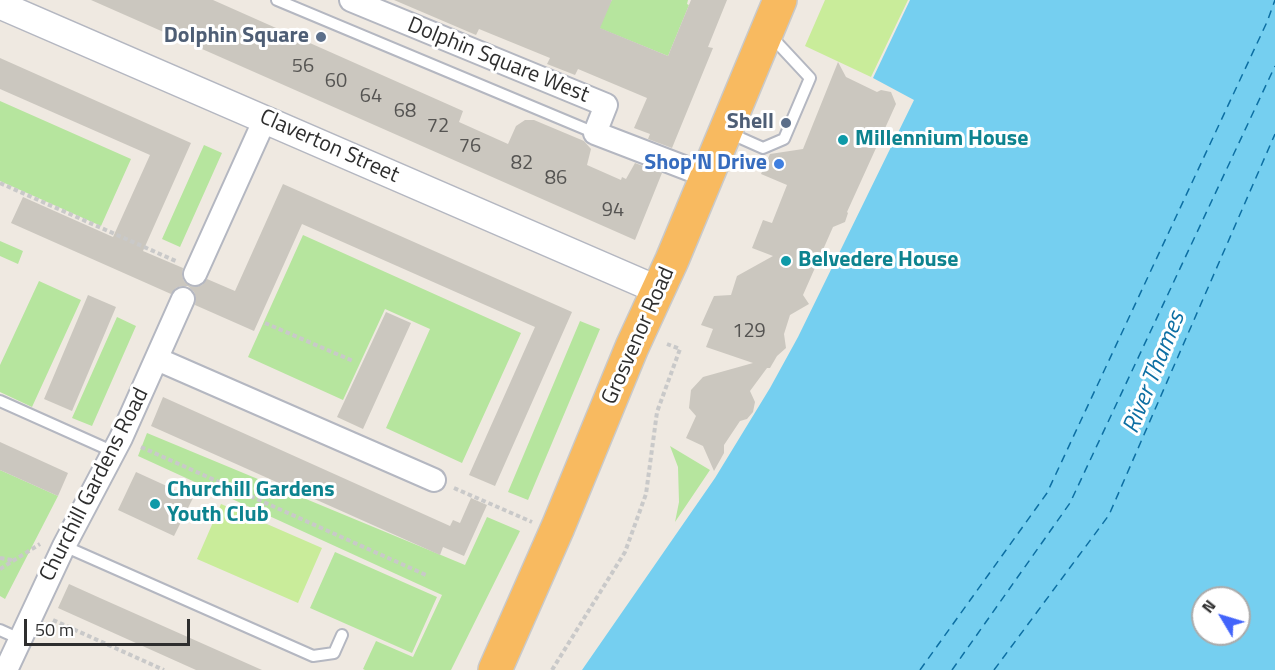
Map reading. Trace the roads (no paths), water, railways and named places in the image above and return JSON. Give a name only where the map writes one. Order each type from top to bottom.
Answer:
[{"type":"highway","name":"Grosvenor Road","points":[[495,670],[558,527],[632,346],[726,132],[780,0]]},
{"type":"street","name":"Dolphin Square West","points":[[351,0],[606,105],[595,133],[707,176]]},
{"type":"street","name":"Claverton Street","points":[[1,3],[658,290]]},
{"type":"street","points":[[196,272],[265,119]]},
{"type":"street","name":"Churchill Gardens Road","points":[[6,670],[10,635],[33,611],[64,546],[118,445],[183,299]]},
{"type":"street","points":[[157,359],[434,480]]},
{"type":"lane","points":[[277,0],[361,29],[595,133]]},
{"type":"lane","points":[[726,132],[763,148],[784,139],[810,78],[767,32]]},
{"type":"lane","points":[[0,401],[118,445]]},
{"type":"lane","points":[[64,546],[313,656],[334,653],[342,635]]},
{"type":"water","name":"River Thames","points":[[910,0],[1275,0],[1275,670],[582,670],[715,478],[770,388],[798,337],[914,100],[873,78]]},
{"type":"place","name":"Dolphin Square","points":[[321,37]]},
{"type":"place","name":"Shell","points":[[786,123]]},
{"type":"place","name":"Millennium House","points":[[843,140]]},
{"type":"place","name":"Shop'N Drive","points":[[779,164]]},
{"type":"place","name":"Belvedere House","points":[[786,261]]},
{"type":"place","name":"Churchill Gardens Youth Club","points":[[155,504]]}]
